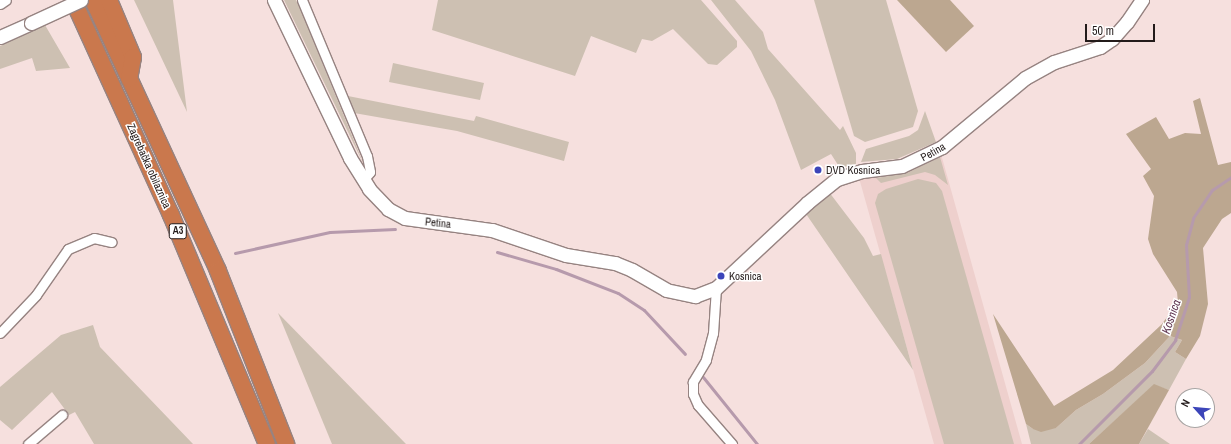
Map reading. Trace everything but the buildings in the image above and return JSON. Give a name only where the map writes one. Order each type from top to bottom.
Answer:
[{"type":"highway","points":[[62,0],[70,10],[80,36],[97,52]]},
{"type":"highway","name":"Zagrebačka obilaznica","points":[[73,0],[171,215],[267,444]]},
{"type":"highway","name":"Zagrebačka obilaznica","points":[[93,0],[218,271],[286,444]]},
{"type":"highway","points":[[109,0],[133,57],[129,79]]},
{"type":"street","points":[[0,4],[6,0]]},
{"type":"street","points":[[0,37],[81,0]]},
{"type":"street","name":"Petina","points":[[274,0],[363,180],[383,204],[405,218],[492,230],[566,256],[614,264],[675,293],[695,296],[716,288],[807,203],[837,179],[862,171],[902,166],[942,147],[1025,78],[1054,62],[1100,47],[1112,39],[1127,22],[1142,0]]},
{"type":"street","points":[[302,0],[367,156],[370,172],[363,180]]},
{"type":"street","points":[[0,333],[36,295],[68,249],[94,238],[112,242]]},
{"type":"street","points":[[716,288],[714,321],[710,347],[706,360],[693,382],[694,399],[732,444]]},
{"type":"street","points":[[28,444],[62,415]]},
{"type":"shaded area","points":[[134,0],[173,0],[187,112],[144,21]]},
{"type":"shaded area","points":[[284,0],[296,0],[300,8],[364,165]]},
{"type":"shaded area","points":[[438,0],[701,0],[737,41],[737,47],[717,65],[708,64],[673,29],[652,41],[642,39],[636,53],[591,36],[575,76],[432,30]]},
{"type":"shaded area","points":[[711,0],[735,0],[763,32],[768,49],[840,130],[843,126],[856,153],[856,164],[840,168],[831,154],[801,170],[775,100],[751,51]]},
{"type":"shaded area","points":[[814,0],[886,0],[918,111],[913,127],[865,142],[854,136]]},
{"type":"shaded area","points":[[897,0],[950,0],[974,26],[946,52]]},
{"type":"shaded area","points":[[45,25],[70,68],[36,71],[32,58],[0,69],[0,46]]},
{"type":"shaded area","points":[[393,63],[484,83],[480,100],[389,82]]},
{"type":"shaded area","points":[[348,96],[474,121],[476,116],[569,142],[564,161],[457,131],[354,113]]},
{"type":"shaded area","points":[[1200,98],[1218,165],[1231,162],[1231,213],[1222,219],[1203,248],[1208,304],[1200,336],[1186,359],[1175,352],[1182,340],[1170,336],[1145,363],[1103,394],[1076,410],[1056,428],[1041,432],[1033,429],[1026,424],[993,314],[1054,406],[1113,370],[1161,325],[1178,303],[1177,292],[1153,254],[1148,239],[1154,196],[1143,176],[1151,169],[1126,134],[1156,117],[1169,139],[1185,133],[1201,134],[1193,101]]},
{"type":"shaded area","points":[[925,111],[936,142],[897,159],[861,162],[866,149],[909,136],[918,130]]},
{"type":"shaded area","points":[[941,154],[1022,444],[934,444],[859,178],[906,172]]},
{"type":"shaded area","points":[[940,157],[948,185],[935,175],[925,172],[881,183],[876,178],[907,173]]},
{"type":"shaded area","points":[[918,179],[936,183],[942,191],[1014,444],[944,444],[875,203],[878,194],[886,189]]},
{"type":"shaded area","points":[[829,192],[864,238],[873,256],[881,254],[913,370],[804,211]]},
{"type":"shaded area","points":[[278,313],[406,444],[332,444]]},
{"type":"shaded area","points":[[93,325],[100,347],[193,444],[94,444],[75,412],[69,415],[52,392],[12,430],[0,420],[0,387],[61,335]]},
{"type":"shaded area","points":[[1170,336],[1182,340],[1175,352],[1186,359],[1169,390],[1154,385],[1089,444],[1031,444],[1026,424],[1033,429],[1056,428],[1076,410],[1103,394],[1145,363]]},
{"type":"shaded area","points":[[1154,384],[1169,390],[1139,444],[1089,444]]},
{"type":"shaded area","points":[[1148,429],[1170,444],[1139,444]]},
{"type":"waterway","name":"Kosnica","points":[[1079,444],[1152,371],[1175,340],[1189,297],[1186,245],[1193,218],[1212,190],[1231,177]]},
{"type":"waterway","points":[[235,253],[330,232],[395,229]]},
{"type":"waterway","points":[[497,252],[556,269],[618,293],[644,310],[685,354]]},
{"type":"waterway","points":[[703,377],[757,444]]},
{"type":"place","name":"DVD Kosnica","points":[[818,170]]},
{"type":"place","name":"Kosnica","points":[[721,276]]}]
